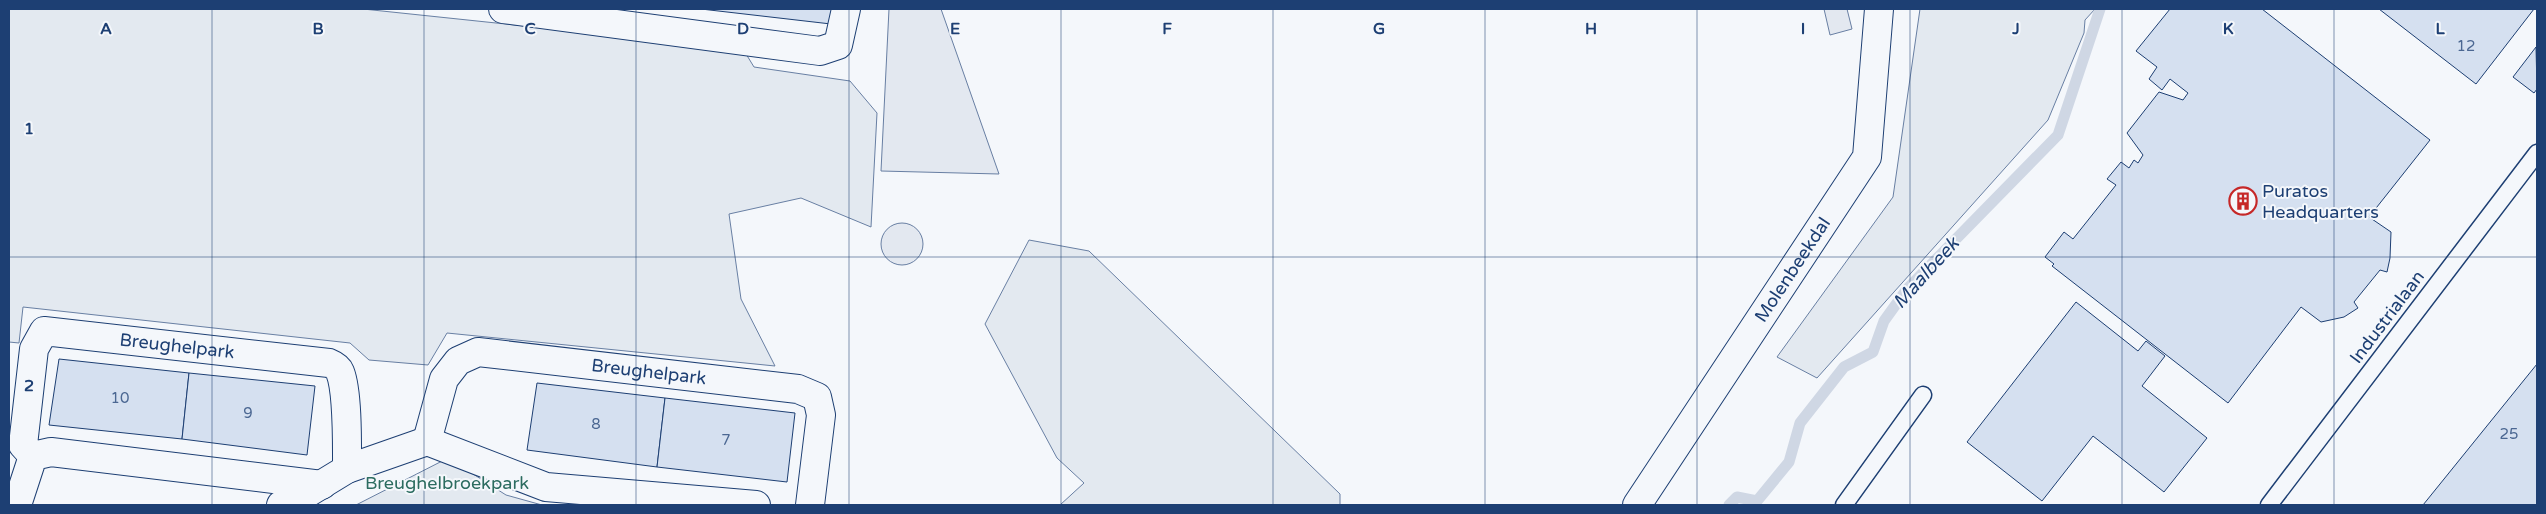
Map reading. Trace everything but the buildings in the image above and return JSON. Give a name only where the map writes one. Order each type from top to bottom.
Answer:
[{"type":"street","points":[[502,9],[820,51],[838,45],[846,9]]},
{"type":"street","name":"Molenbeekdal","points":[[1637,505],[1868,157],[1879,9]]},
{"type":"street","name":"Breughelpark","points":[[33,456],[23,445],[34,349],[44,331],[329,363],[337,366],[341,373],[345,408],[348,469]]},
{"type":"street","name":"Breughelpark","points":[[427,441],[444,379],[458,361],[478,352],[798,388],[817,397],[821,415],[810,505]]},
{"type":"street","points":[[281,505],[322,485],[348,469],[427,441],[546,487],[756,505]]},
{"type":"street","points":[[17,505],[33,456],[52,452],[322,485]]},
{"type":"lane","name":"Industrialaan","points":[[2269,505],[2537,153]]},
{"type":"lane","points":[[1844,505],[1922,395]]},
{"type":"green space","points":[[9,9],[363,9],[743,49],[754,67],[850,81],[877,113],[871,227],[801,198],[729,214],[741,299],[775,366],[447,333],[428,365],[369,360],[350,343],[23,307],[19,343],[9,342]]},
{"type":"green space","points":[[1920,9],[2095,9],[2085,20],[2084,33],[2048,120],[1817,378],[1777,357],[1893,197]]},
{"type":"green space","points":[[1029,240],[1089,251],[1340,494],[1340,505],[1060,505],[1084,483],[1057,458],[985,324]]},
{"type":"green space","name":"Breughelbroekpark","points":[[448,458],[506,495],[542,505],[356,505]]},
{"type":"shaded area","points":[[889,9],[941,9],[999,174],[881,171]]},
{"type":"shaded area","points":[[1824,9],[1847,9],[1852,29],[1830,35]]},
{"type":"shaded area","points":[[906,223],[914,226],[920,232],[923,244],[920,256],[914,262],[898,265],[890,262],[884,256],[881,240],[884,232],[890,226]]},
{"type":"waterway","name":"Maalbeek","points":[[1729,505],[1737,497],[1757,501],[1789,462],[1800,423],[1844,367],[1873,352],[1884,321],[1907,289],[2058,135],[2100,9]]},
{"type":"place","name":"Puratos Headquarters","points":[[2243,201]]}]
